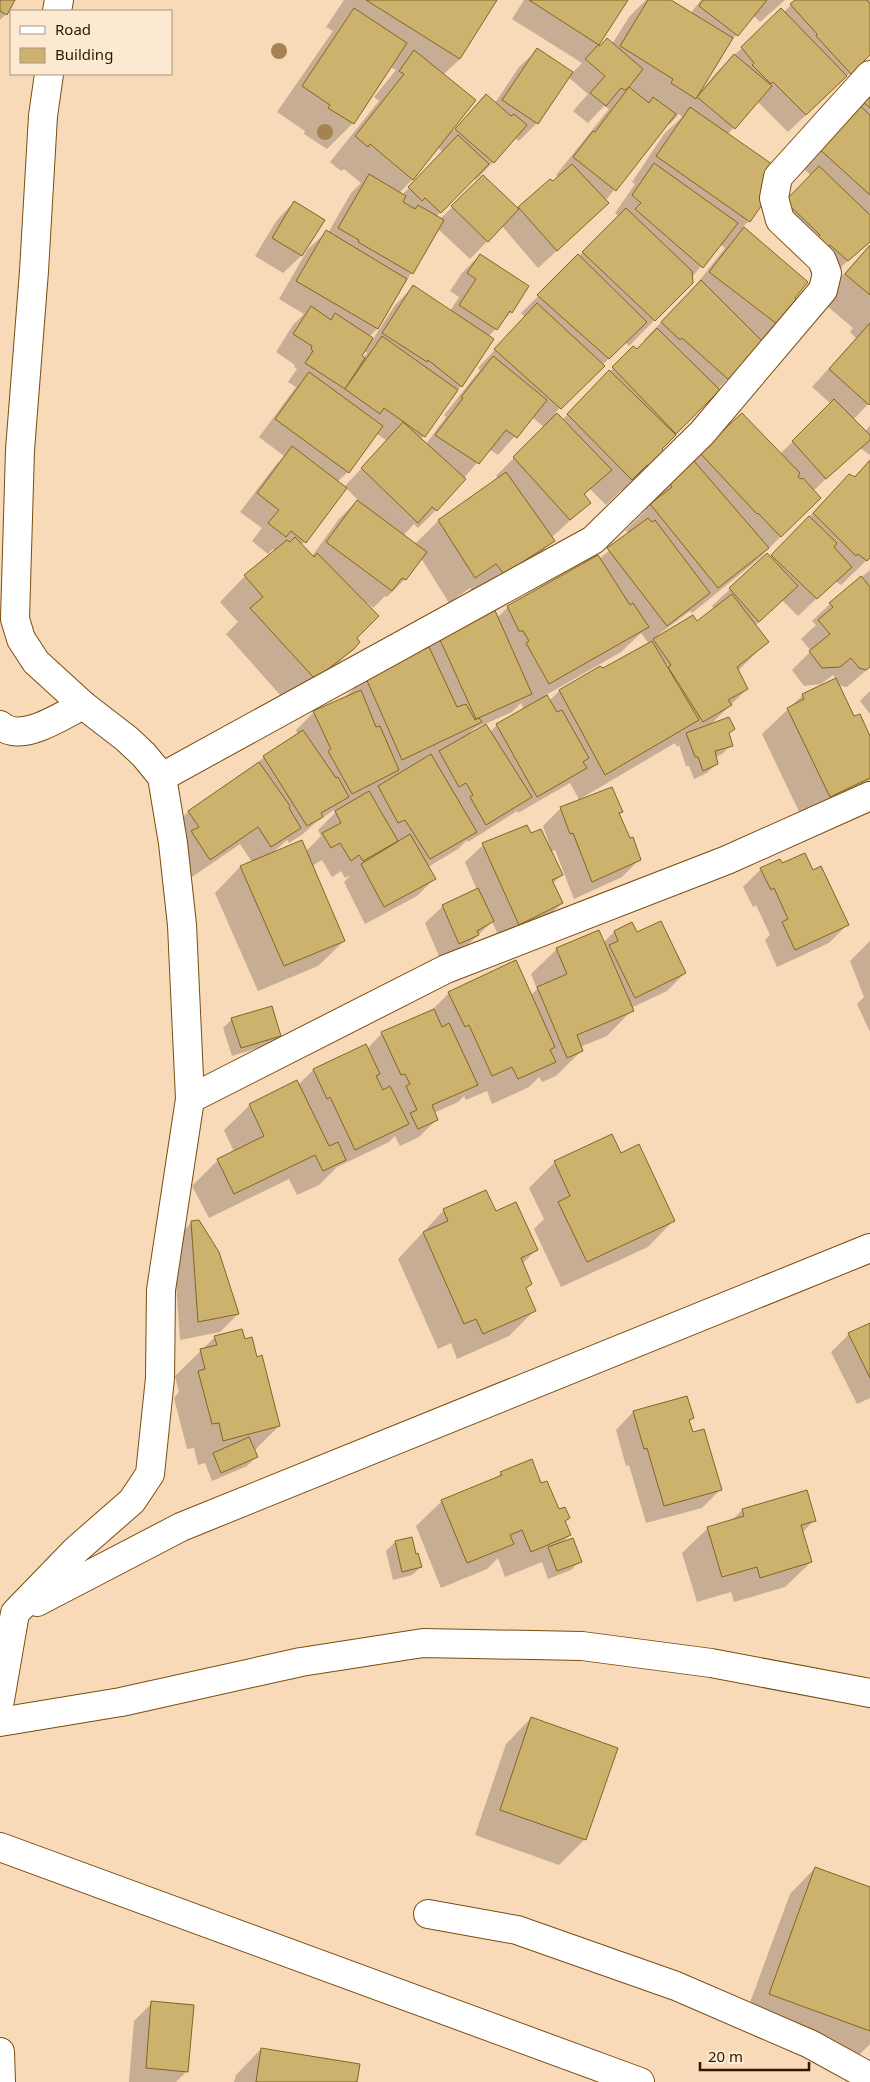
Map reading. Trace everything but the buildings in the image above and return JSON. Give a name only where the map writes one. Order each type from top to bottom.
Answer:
[{"type":"street","points":[[0,1700],[8,1617],[76,1550],[132,1500],[150,1474],[160,1378],[161,1290],[190,1099],[182,925],[173,842],[162,777],[144,755],[127,739],[83,705],[36,662],[21,639],[15,619],[20,450],[34,271],[43,116],[48,75]]},
{"type":"street","points":[[162,777],[594,540],[702,433],[823,290],[827,273],[822,260],[780,220],[774,198],[778,177],[870,75]]},
{"type":"street","points":[[0,725],[7,731],[22,732],[38,727],[83,705]]},
{"type":"street","points":[[190,1099],[446,969],[727,860],[870,796]]},
{"type":"street","points":[[8,1617],[182,1528],[870,1248]]},
{"type":"street","points":[[0,1722],[121,1702],[301,1662],[423,1643],[582,1646],[712,1663],[870,1693]]},
{"type":"street","points":[[0,1848],[640,2082]]},
{"type":"street","points":[[428,1914],[517,1930],[676,1986],[810,2044],[870,2078]]},
{"type":"street","points":[[0,2052],[0,2082]]}]
